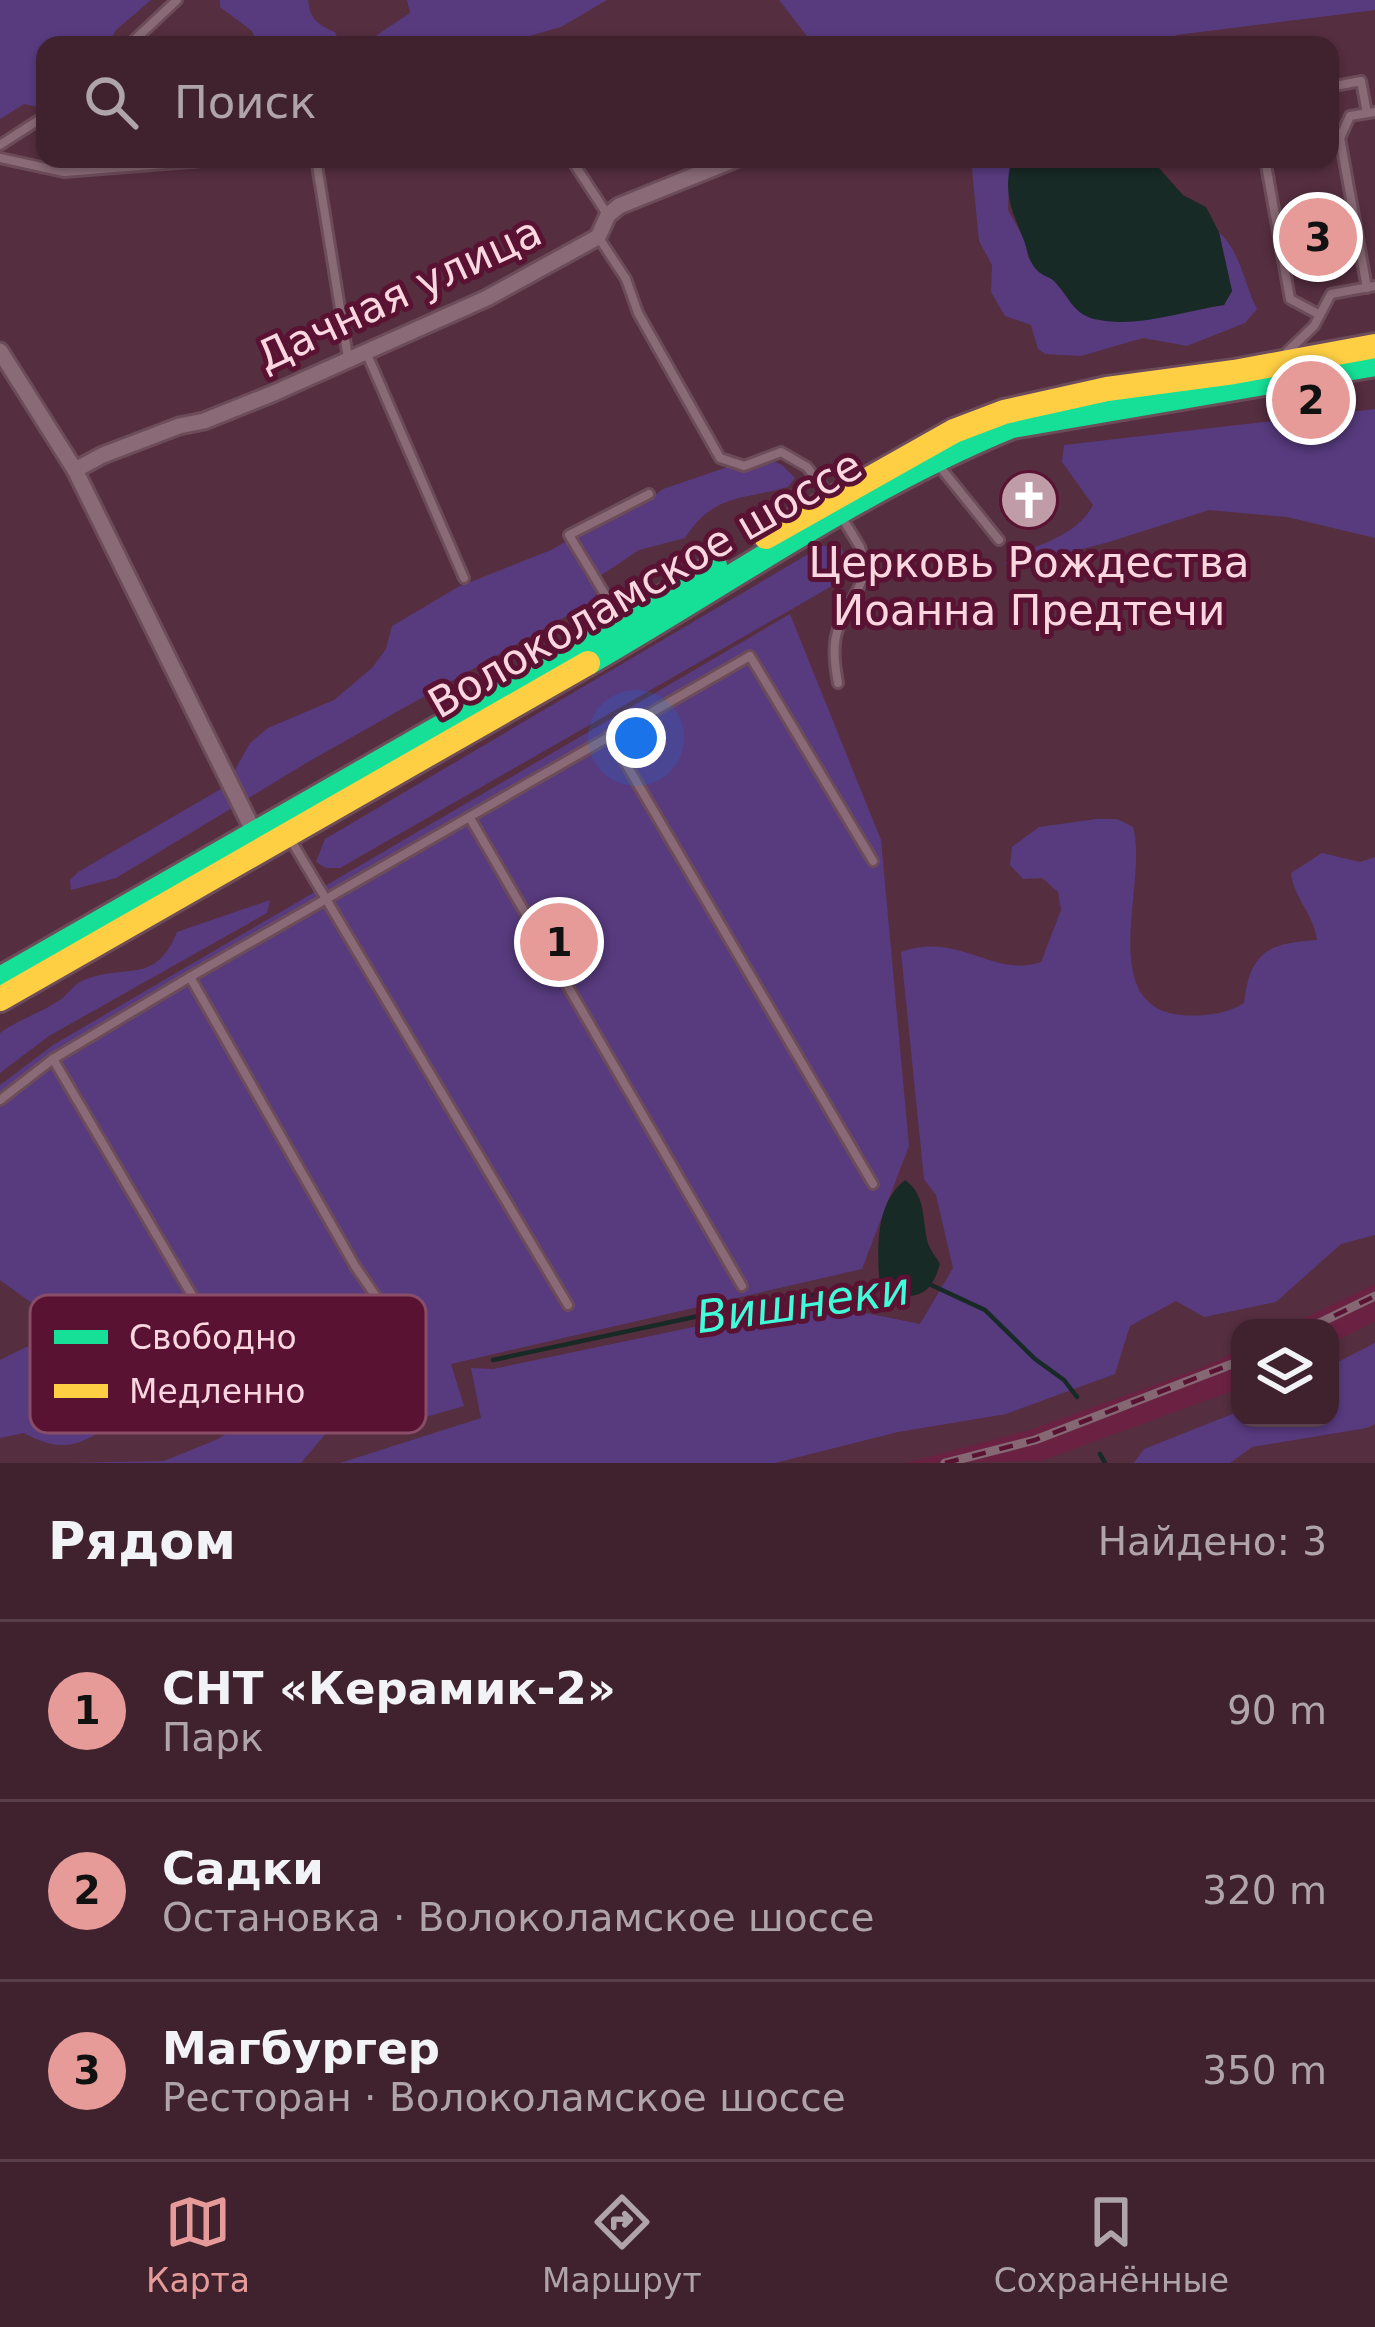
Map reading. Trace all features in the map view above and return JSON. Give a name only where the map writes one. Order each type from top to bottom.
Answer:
[{"type":"main road","name":"Волоколамское шоссе","points":[[0,979],[284,828],[836,507],[954,431],[1004,412],[1107,389],[1375,346]]},
{"type":"main road","name":"Волоколамское шоссе","points":[[284,828],[622,622],[836,507],[1012,426],[1375,364]]},
{"type":"main road","name":"Волоколамское шоссе","points":[[0,999],[259,842]]},
{"type":"street","points":[[608,215],[619,206],[714,168]]},
{"type":"street","name":"Дачная улица","points":[[75,470],[103,455],[256,400],[487,298],[598,237],[608,215]]},
{"type":"street","points":[[0,351],[75,470],[259,842]]},
{"type":"lane","points":[[138,36],[177,0]]},
{"type":"lane","points":[[1339,85],[1361,81],[1371,113],[1350,116],[1339,133]]},
{"type":"lane","points":[[0,145],[36,122]]},
{"type":"lane","points":[[1268,366],[1295,347],[1331,294],[1371,287],[1339,155]]},
{"type":"lane","points":[[0,158],[36,166]]},
{"type":"lane","points":[[46,168],[64,172],[114,168]]},
{"type":"lane","points":[[317,168],[348,358]]},
{"type":"lane","points":[[578,168],[608,215]]},
{"type":"lane","points":[[1267,168],[1290,299],[1320,315]]},
{"type":"lane","points":[[598,237],[626,279],[638,313],[720,458],[744,466],[781,452],[807,467],[860,547],[866,570],[834,631],[832,652],[838,683]]},
{"type":"lane","points":[[366,350],[464,578]]},
{"type":"lane","points":[[935,462],[999,540]]},
{"type":"lane","points":[[622,622],[569,535],[649,494]]},
{"type":"lane","points":[[0,1100],[53,1059],[190,977],[750,656],[873,861]]},
{"type":"lane","points":[[609,735],[873,1184]]},
{"type":"lane","points":[[470,818],[742,1286]]},
{"type":"lane","points":[[284,828],[568,1305]]},
{"type":"lane","points":[[190,977],[375,1295]]},
{"type":"lane","points":[[53,1059],[192,1295]]},
{"type":"shaded area","points":[[0,0],[151,0],[112,36],[36,36],[36,107],[24,104],[0,119]]},
{"type":"shaded area","points":[[220,0],[308,0],[313,17],[337,36],[254,36],[220,7]]},
{"type":"shaded area","points":[[407,0],[607,0],[561,27],[529,36],[376,36],[410,13]]},
{"type":"shaded area","points":[[779,0],[1375,0],[1375,10],[1175,36],[807,36]]},
{"type":"shaded area","points":[[972,168],[1010,168],[1008,210],[1028,257],[1063,292],[1138,321],[1224,305],[1232,291],[1219,232],[1237,259],[1257,309],[1245,323],[1187,346],[1143,338],[1081,356],[1045,354],[1038,349],[1031,325],[1005,316],[991,292],[992,265],[979,241]]},
{"type":"shaded area","points":[[1010,168],[1159,168],[1183,195],[1206,207],[1219,232],[1232,291],[1224,305],[1159,318],[1110,322],[1081,313],[1033,265],[1008,187]]},
{"type":"shaded area","points":[[1375,409],[1375,538],[1287,517],[1209,510],[1037,561],[1004,564],[1076,526],[1093,505],[1062,462],[1064,445]]},
{"type":"shaded area","points":[[760,456],[782,465],[795,478],[788,487],[718,506],[685,538],[639,550],[600,576],[595,600],[308,762],[116,878],[71,890],[70,880],[78,872],[226,786],[250,743],[268,728],[334,700],[372,668],[386,649],[392,626],[458,587],[551,550],[618,512],[642,505],[663,489]]},
{"type":"shaded area","points":[[840,545],[850,567],[839,582],[340,868],[316,862],[325,839],[822,546]]},
{"type":"shaded area","points":[[790,614],[881,840],[909,1146],[862,1269],[451,1364],[464,1406],[426,1417],[426,1295],[30,1295],[30,1302],[0,1280],[0,1085],[53,1045]]},
{"type":"shaded area","points":[[1117,819],[1133,827],[1132,966],[1139,989],[1155,1007],[1181,1015],[1214,1014],[1237,1007],[1244,1003],[1251,972],[1265,953],[1286,944],[1317,940],[1291,873],[1322,853],[1360,862],[1375,857],[1375,1235],[1341,1244],[1276,1302],[1204,1317],[1176,1301],[1130,1326],[1115,1374],[1006,1414],[898,1432],[775,1463],[340,1463],[481,1418],[471,1368],[493,1369],[765,1312],[851,1310],[920,1324],[953,1268],[936,1195],[924,1179],[901,952],[941,947],[1007,965],[1041,962],[1061,910],[1058,892],[1042,878],[1023,879],[1010,865],[1012,847],[1039,827]]},
{"type":"shaded area","points":[[270,900],[267,913],[49,1036],[0,1073],[0,1033],[7,1028],[53,1005],[82,981],[148,967],[159,960],[177,932]]},
{"type":"shaded area","points":[[905,1180],[917,1194],[929,1246],[940,1264],[925,1291],[880,1295],[882,1218],[894,1191]]},
{"type":"shaded area","points":[[1375,1284],[1375,1321],[1339,1339],[1339,1319],[1303,1319]]},
{"type":"shaded area","points":[[1375,1343],[1375,1424],[1252,1447],[1230,1463],[1134,1463],[1144,1449],[1231,1415],[1231,1427],[1339,1427],[1339,1361]]},
{"type":"shaded area","points":[[30,1346],[30,1433],[97,1433],[58,1445],[24,1433],[0,1438],[0,1360]]},
{"type":"shaded area","points":[[1231,1354],[1231,1391],[1041,1461],[906,1463],[1030,1430]]},
{"type":"shaded area","points":[[227,1433],[326,1433],[301,1463],[68,1463],[164,1461]]},
{"type":"waterway","name":"Вишнеки","points":[[493,1360],[755,1304],[882,1284]]},
{"type":"waterway","name":"Вишнеки","points":[[929,1284],[985,1310],[1077,1397]]},
{"type":"waterway","name":"Вишнеки","points":[[1100,1454],[1105,1463]]},
{"type":"railway","points":[[1328,1319],[1375,1296]]},
{"type":"railway","points":[[945,1463],[1035,1440],[1231,1364]]},
{"type":"traffic: fast","points":[[588,663],[849,507],[1012,426],[1375,364]]},
{"type":"traffic: fast","points":[[0,979],[715,566]]},
{"type":"traffic: slow","points":[[766,537],[954,431],[1004,412],[1107,389],[1375,346]]},
{"type":"traffic: slow","points":[[0,999],[588,663]]},
{"type":"place","name":"Магбургер","points":[[1318,237]]},
{"type":"place","name":"Садки","points":[[1311,400]]},
{"type":"place","name":"Церковь Рождества Иоанна Предтечи","points":[[1029,500]]},
{"type":"place","name":"СНТ «Керамик-2»","points":[[559,942]]}]
